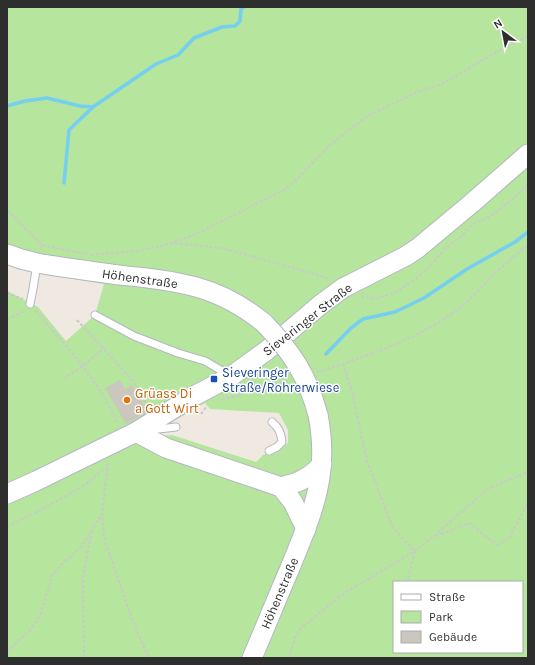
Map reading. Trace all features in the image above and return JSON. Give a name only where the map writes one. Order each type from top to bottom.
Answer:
[{"type":"street","name":"Sieveringer Straße","points":[[7,494],[128,436],[230,377],[266,351],[320,305],[343,288],[418,248],[467,208],[528,154]]},
{"type":"street","name":"Höhenstraße","points":[[7,254],[37,263],[164,280],[212,291],[231,300],[264,323],[286,346],[298,364],[311,390],[318,416],[322,442],[322,464],[316,499],[306,529],[252,658]]},
{"type":"street","points":[[128,436],[281,488],[293,502],[306,529]]},
{"type":"street","points":[[281,488],[301,482],[315,472],[322,464]]},
{"type":"lane","points":[[30,304],[34,289],[37,263]]},
{"type":"lane","points":[[95,315],[134,336],[178,353],[205,361],[230,377]]},
{"type":"lane","points":[[268,452],[278,448],[282,442],[281,434],[272,422]]},
{"type":"lane","points":[[128,436],[176,427]]},
{"type":"path","points":[[83,256],[138,251],[173,243],[196,234],[284,190],[295,181],[330,145],[367,116],[408,96],[442,84],[493,54],[528,36]]},
{"type":"path","points":[[173,243],[220,248],[284,265],[315,274],[359,296],[374,299],[394,293],[413,281],[446,249],[462,236],[469,227],[491,216],[513,199],[528,184]]},
{"type":"path","points":[[7,210],[42,245],[91,255]]},
{"type":"path","points":[[37,263],[42,245]]},
{"type":"path","points":[[312,374],[376,352],[431,327],[454,312],[475,294],[510,259],[528,246]]},
{"type":"path","points":[[7,293],[30,304],[83,366],[112,410],[121,432],[128,436]]},
{"type":"path","points":[[7,319],[23,312]]},
{"type":"path","points":[[77,320],[133,381],[155,419]]},
{"type":"path","points":[[63,379],[83,366],[103,349]]},
{"type":"path","points":[[343,363],[352,392],[367,460],[393,528],[415,551]]},
{"type":"path","points":[[218,401],[290,380]]},
{"type":"path","points":[[200,414],[211,403]]},
{"type":"path","points":[[7,527],[46,508],[86,484],[98,472],[108,468],[102,513],[102,529],[106,545],[133,622],[149,658]]},
{"type":"path","points":[[289,658],[295,636],[308,621],[343,594],[415,551],[489,488],[528,472]]},
{"type":"path","points":[[433,537],[469,523],[497,545],[509,538],[528,503]]},
{"type":"path","points":[[7,652],[30,630],[39,618],[53,574],[62,563],[81,547],[102,513]]},
{"type":"path","points":[[84,658],[83,577],[93,529]]},
{"type":"path","points":[[407,581],[415,551]]},
{"type":"green space","points":[[7,7],[528,7],[528,658],[7,658],[7,291],[38,307],[66,341],[95,315],[104,284],[42,274],[7,260]],"holes":[[[205,403],[210,409],[279,413],[288,430],[288,443],[280,450],[263,455],[256,462],[172,435],[160,436],[163,422],[167,425]]]},
{"type":"building","name":"Grüass Di a Gott Wirt","points":[[120,380],[125,389],[132,385],[148,412],[126,424],[105,388]]},
{"type":"waterway","points":[[64,183],[69,130],[93,107],[156,64],[178,55],[194,38],[222,27],[235,26],[240,21],[241,9],[244,7]]},
{"type":"waterway","points":[[7,106],[25,101],[47,98],[80,106],[93,107]]},
{"type":"waterway","points":[[326,354],[351,328],[363,319],[395,312],[424,298],[467,269],[515,242],[528,232]]},
{"type":"place","name":"Sieveringer Straße/Rohrerwiese","points":[[214,379]]},
{"type":"place","name":"Grüass Di a Gott Wirt","points":[[127,400]]}]
